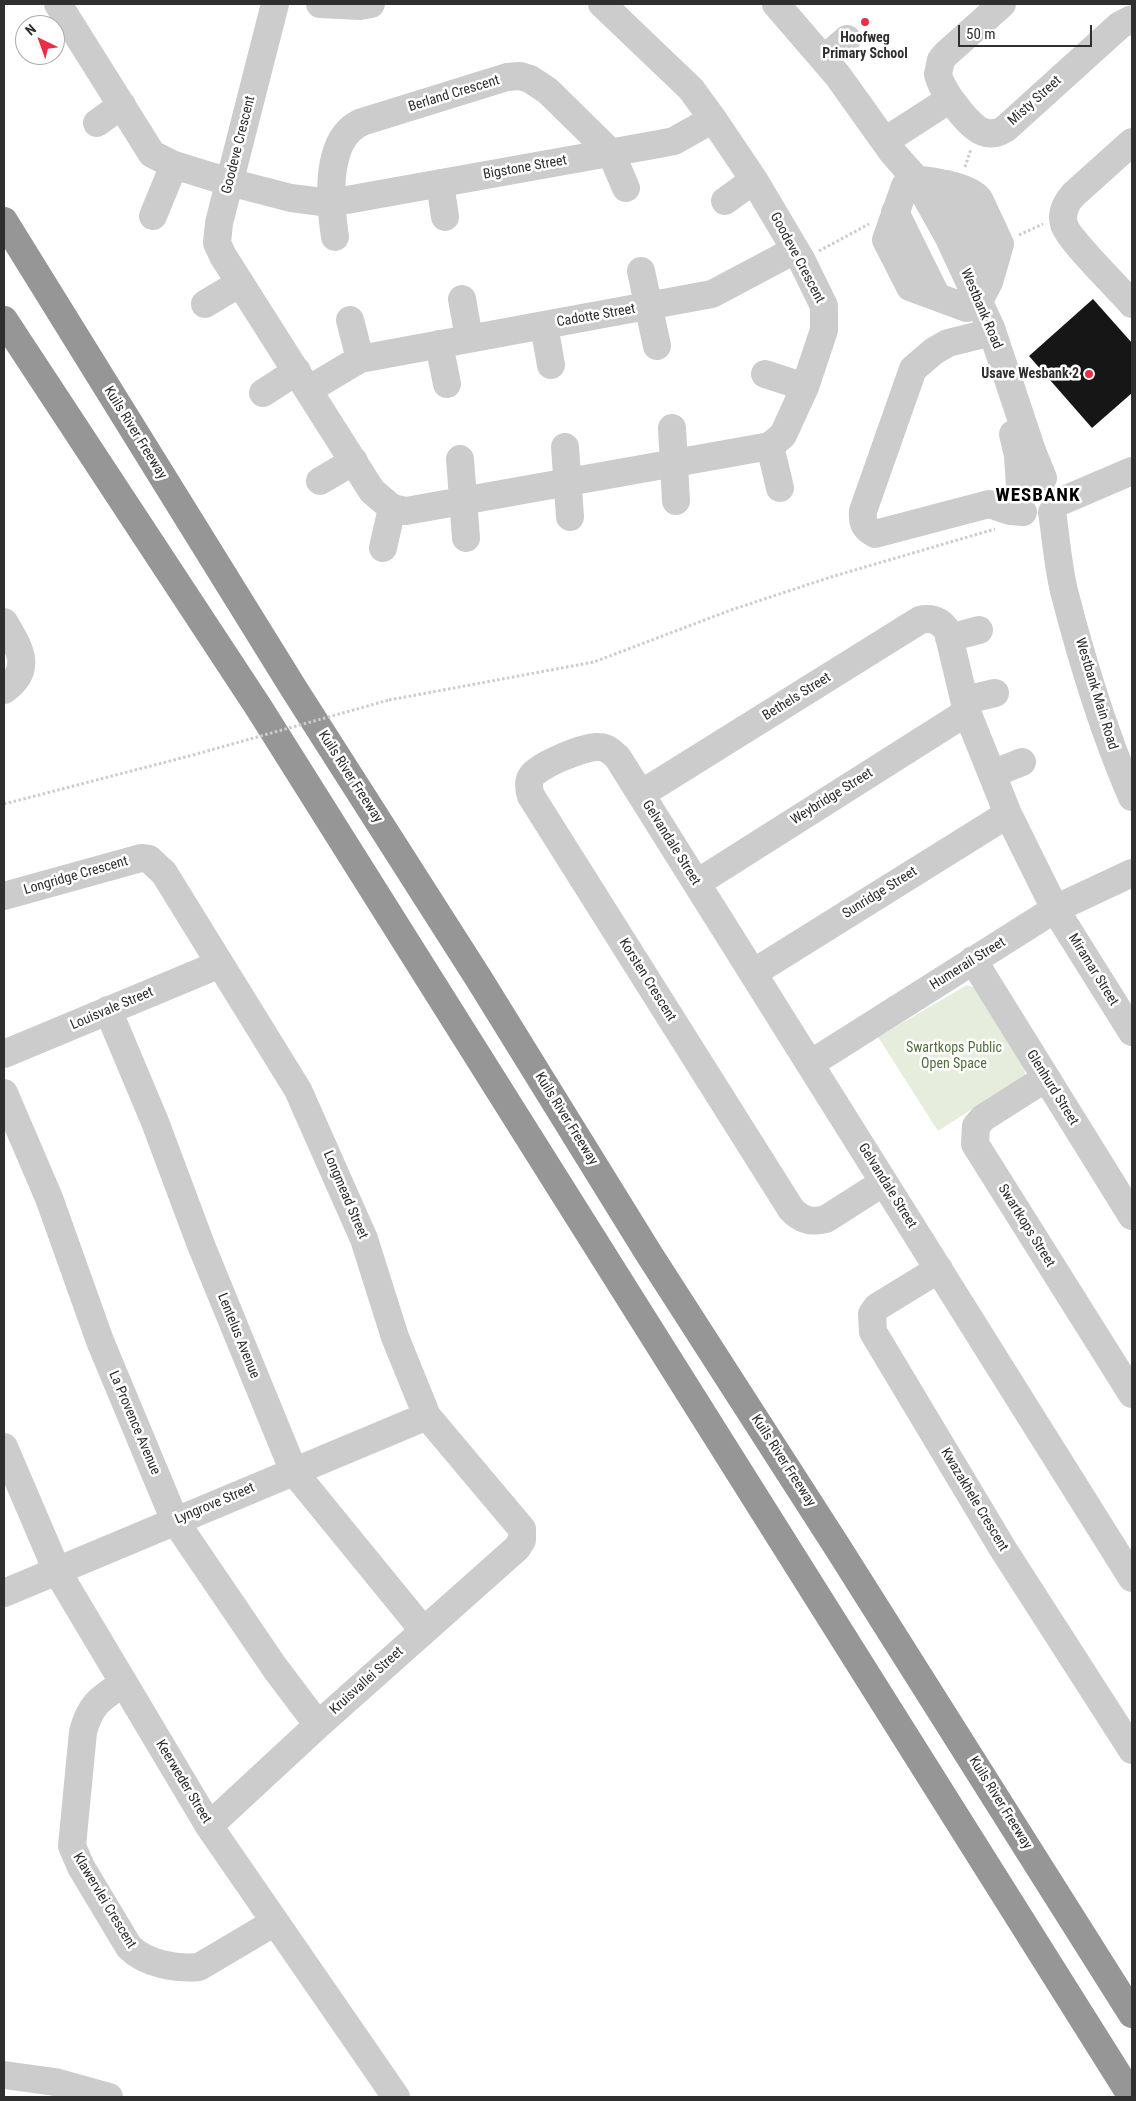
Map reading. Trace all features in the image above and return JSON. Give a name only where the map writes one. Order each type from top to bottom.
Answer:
[{"type":"highway","name":"Kuils River Freeway","points":[[4,221],[294,689],[1132,2014]]},
{"type":"highway","points":[[4,320],[258,708],[1132,2097]]},
{"type":"street","name":"Goodeve Crescent","points":[[275,4],[219,223],[217,242],[223,256],[372,491],[392,508]]},
{"type":"street","points":[[320,4],[360,6],[371,4]]},
{"type":"street","name":"Goodeve Crescent","points":[[602,4],[691,89],[754,180],[798,256],[824,306],[824,330],[805,387],[783,435],[770,446]]},
{"type":"street","name":"Westbank Road","points":[[776,4],[824,59],[889,147],[949,238],[973,304],[980,335],[1006,407],[1018,455],[1040,499]]},
{"type":"street","points":[[978,130],[950,99],[939,78],[938,68],[941,60],[1002,4]]},
{"type":"street","name":"Misty Street","points":[[978,130],[996,134],[1005,129],[1120,25],[1132,19]]},
{"type":"street","name":"Bigstone Street","points":[[65,24],[122,105],[152,154],[174,165],[290,198],[330,203],[611,153],[674,141],[713,119]]},
{"type":"street","points":[[824,59],[847,39]]},
{"type":"street","name":"Berland Crescent","points":[[330,203],[330,188],[340,148],[346,133],[353,125],[508,77],[520,76],[537,82],[611,153]]},
{"type":"street","points":[[889,147],[950,99]]},
{"type":"street","points":[[97,123],[122,105]]},
{"type":"street","points":[[1127,288],[1068,233],[1062,218],[1067,202],[1132,142]]},
{"type":"street","points":[[611,153],[626,188]]},
{"type":"street","points":[[153,216],[174,165]]},
{"type":"street","points":[[725,201],[754,180]]},
{"type":"street","points":[[440,183],[445,217]]},
{"type":"street","points":[[911,183],[957,183],[994,265],[973,304],[930,294],[887,220],[911,183]]},
{"type":"street","points":[[330,203],[335,237]]},
{"type":"street","name":"Cadotte Street","points":[[302,381],[360,359],[712,294],[798,256]]},
{"type":"street","name":"Cadotte Street","points":[[642,271],[657,346]]},
{"type":"street","points":[[205,304],[240,283]]},
{"type":"street","points":[[462,300],[469,338]]},
{"type":"street","name":"Westbank Road","points":[[973,304],[992,328],[1032,451],[1040,499]]},
{"type":"street","points":[[350,320],[360,359]]},
{"type":"street","name":"Cadotte Street","points":[[544,325],[551,365]]},
{"type":"street","points":[[980,335],[948,343],[934,351],[913,369],[863,511],[864,527],[875,534],[989,504],[1010,511],[1040,499],[1081,477],[1128,472]]},
{"type":"street","points":[[439,344],[447,384]]},
{"type":"street","points":[[765,374],[805,387]]},
{"type":"street","points":[[263,393],[302,381]]},
{"type":"street","points":[[672,428],[676,501]]},
{"type":"street","points":[[383,548],[392,508],[416,511],[770,446],[780,488]]},
{"type":"street","points":[[565,447],[570,517]]},
{"type":"street","points":[[460,460],[466,538]]},
{"type":"street","points":[[320,482],[354,461]]},
{"type":"street","name":"Westbank Main Road","points":[[1040,499],[1096,700],[1117,763],[1132,797]]},
{"type":"street","name":"Bethels Street","points":[[641,794],[920,620],[927,619],[940,622],[948,632],[966,706],[1008,814],[1055,909]]},
{"type":"street","points":[[4,622],[16,641],[22,662],[16,678],[4,690]]},
{"type":"street","points":[[949,638],[979,630]]},
{"type":"street","points":[[966,706],[995,693]]},
{"type":"street","name":"Weybridge Street","points":[[697,883],[966,706]]},
{"type":"street","name":"Korsten Crescent","points":[[641,794],[615,754],[600,747],[589,748],[543,766],[534,772],[529,783],[532,796],[791,1209],[804,1219],[818,1221],[826,1219],[884,1182]]},
{"type":"street","points":[[992,774],[1022,762]]},
{"type":"street","name":"Gelvandale Street","points":[[641,794],[1132,1578]]},
{"type":"street","name":"Sunridge Street","points":[[753,973],[1008,814]]},
{"type":"street","name":"Longridge Crescent","points":[[4,896],[131,860],[149,859]]},
{"type":"street","name":"Longmead Street","points":[[149,859],[164,873],[302,1098],[364,1239],[395,1337],[427,1416],[519,1523],[523,1536]]},
{"type":"street","name":"Humerail Street","points":[[810,1064],[1055,909],[1132,873]]},
{"type":"street","name":"Miramar Street","points":[[1055,909],[1132,1032]]},
{"type":"street","name":"Glenhurd Street","points":[[974,960],[1132,1216]]},
{"type":"street","name":"Louisvale Street","points":[[4,1054],[220,964]]},
{"type":"street","name":"Lentelus Avenue","points":[[108,1010],[156,1122],[200,1245],[294,1472],[423,1630]]},
{"type":"street","name":"Swartkops Street","points":[[1046,1078],[983,1118],[976,1126],[975,1144],[1132,1394]]},
{"type":"street","name":"La Provence Avenue","points":[[4,1093],[49,1198],[100,1341],[175,1521],[275,1668],[318,1725]]},
{"type":"street","name":"Kwazakhele Crescent","points":[[938,1269],[877,1307],[872,1314],[872,1332],[1003,1549],[1132,1750]]},
{"type":"street","name":"Lyngrove Street","points":[[4,1593],[427,1416]]},
{"type":"street","name":"Keerweder Street","points":[[4,1447],[57,1571],[209,1826],[396,2097]]},
{"type":"street","name":"Kruisvallei Street","points":[[209,1826],[423,1630],[517,1548],[523,1536]]},
{"type":"street","name":"Klawervlei Crescent","points":[[124,1683],[99,1700],[87,1717],[83,1732],[72,1846],[81,1867],[129,1947],[137,1954],[158,1963],[186,1968],[199,1967],[275,1922]]},
{"type":"street","points":[[4,2074],[53,2090],[109,2097]]},
{"type":"path","points":[[957,183],[978,130]]},
{"type":"path","points":[[1014,238],[1046,222],[1062,218]]},
{"type":"path","points":[[798,256],[866,225],[887,220]]},
{"type":"path","points":[[4,804],[193,755],[389,700],[594,662],[740,607],[831,577],[995,530],[996,522]]},
{"type":"green space","name":"Swartkops Public Open Space","points":[[967,985],[976,988],[1024,1064],[1025,1075],[938,1131],[878,1037]]},
{"type":"building","name":"Usave Wesbank 2","points":[[1093,299],[1132,343],[1132,393],[1092,428],[1029,356]]},
{"type":"place","name":"Hoofweg Primary School","points":[[865,22]]},
{"type":"place","name":"Usave Wesbank 2","points":[[1089,374]]},
{"type":"district","name":"WESBANK","points":[[1038,496]]}]
